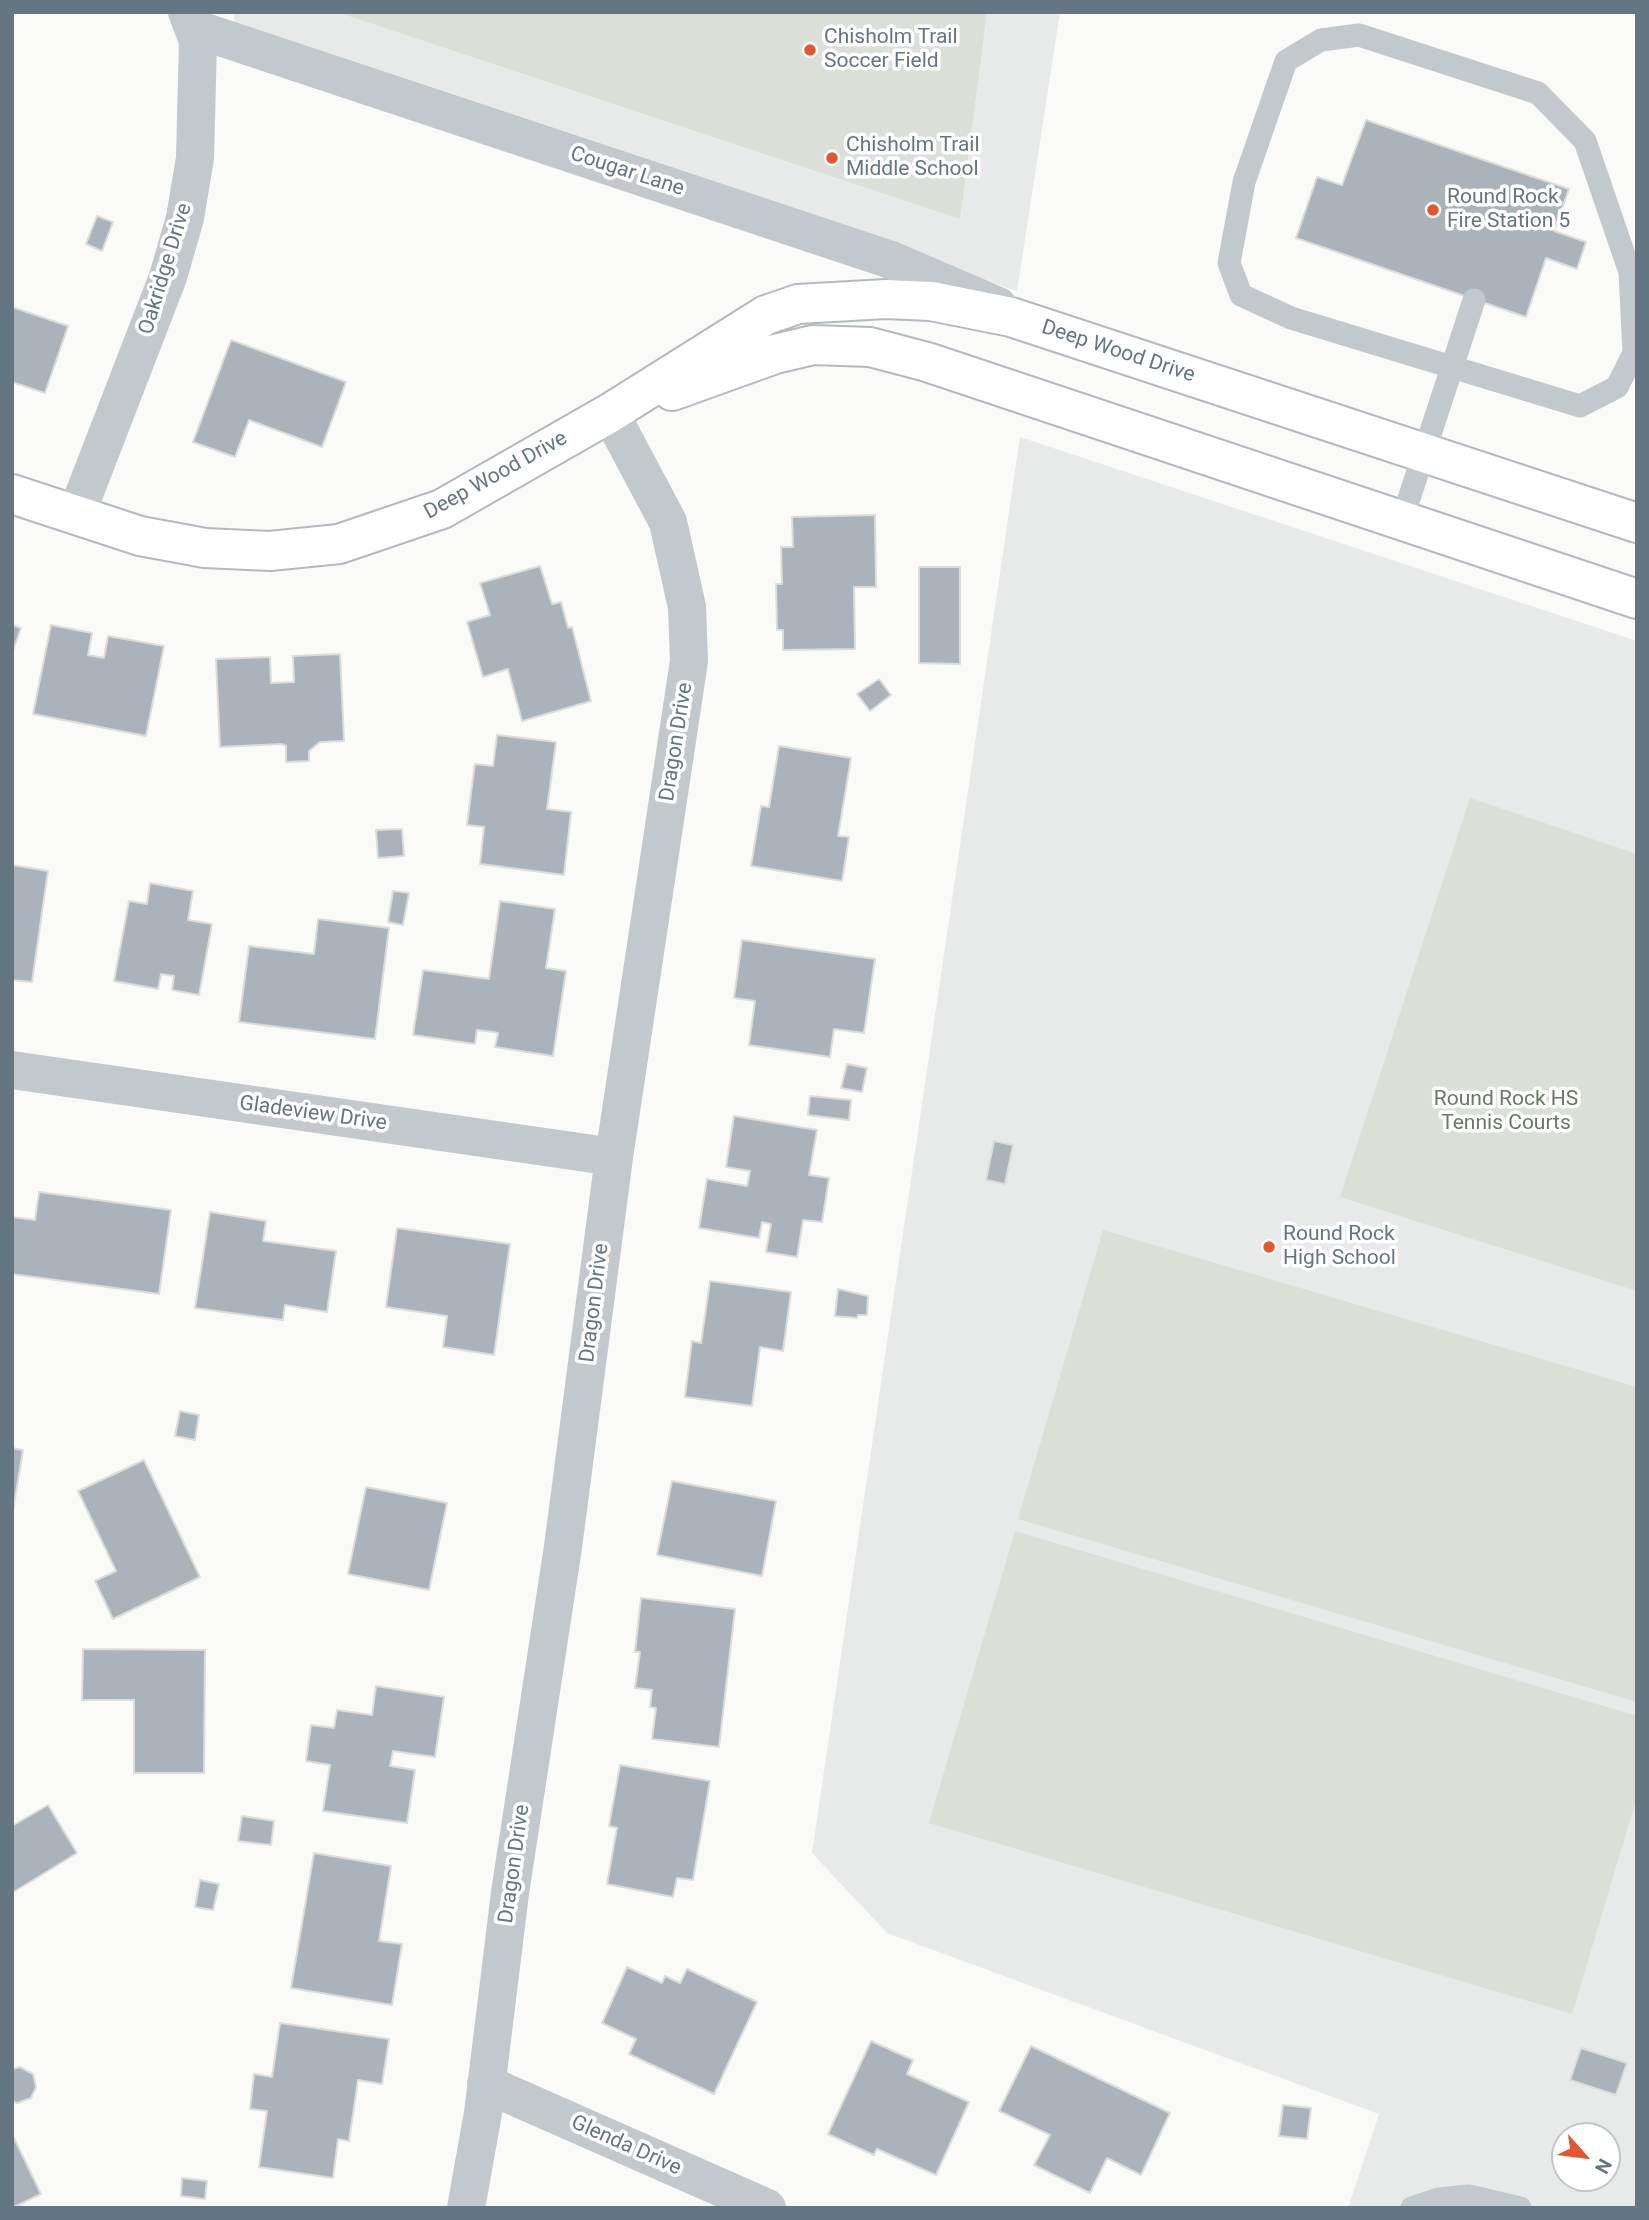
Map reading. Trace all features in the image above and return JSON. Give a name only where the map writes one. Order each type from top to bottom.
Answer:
[{"type":"street","name":"Cougar Lane","points":[[190,20],[891,260],[1054,331]]},
{"type":"street","name":"Oakridge Drive","points":[[76,515],[168,277],[185,218],[195,158],[198,41],[190,20]]},
{"type":"street","name":"Deep Wood Drive","points":[[12,494],[140,536],[205,548],[270,551],[339,544],[442,509],[610,413],[766,314],[798,304],[886,299],[931,301],[983,310],[1054,331],[1637,523]]},
{"type":"street","name":"Deep Wood Drive","points":[[610,413],[775,354],[813,345],[870,347],[927,362],[1637,598]]},
{"type":"street","name":"Dragon Drive","points":[[466,2208],[486,2084],[510,1893],[563,1547],[614,1157],[690,661],[687,607],[668,522],[610,413]]},
{"type":"street","name":"Gladeview Drive","points":[[12,1070],[614,1157]]},
{"type":"street","name":"Glenda Drive","points":[[486,2084],[767,2208]]},
{"type":"lane","points":[[1359,35],[1538,93],[1585,141],[1630,272],[1634,353],[1617,387],[1580,406],[1451,368],[1269,309],[1241,295],[1229,263],[1244,182],[1286,61],[1321,40],[1359,35]]},
{"type":"lane","points":[[1402,520],[1474,300]]},
{"type":"lane","points":[[1412,2208],[1438,2199],[1469,2196],[1520,2208]]},
{"type":"shaded area","name":"Chisholm Trail Middle School","points":[[233,12],[1060,12],[1017,291],[236,25]]},
{"type":"shaded area","name":"Round Rock High School","points":[[1020,437],[1637,641],[1637,2208],[1348,2208],[1379,2114],[887,1933],[812,1853]]},
{"type":"green space","points":[[337,12],[987,12],[960,219]]},
{"type":"green space","name":"Round Rock HS Tennis Courts","points":[[1470,798],[1637,854],[1637,1291],[1340,1197]]},
{"type":"green space","points":[[1103,1230],[1637,1387],[1637,1702],[1018,1519]]},
{"type":"green space","points":[[1015,1531],[1637,1716],[1637,1797],[1572,2014],[929,1823]]},
{"type":"building","name":"Round Rock Fire Station 5","points":[[1366,120],[1569,189],[1554,231],[1586,242],[1577,269],[1546,258],[1526,317],[1296,238],[1317,177],[1342,185]]},
{"type":"building","points":[[97,216],[113,222],[102,251],[86,244]]},
{"type":"building","points":[[12,307],[68,326],[45,393],[12,382]]},
{"type":"building","points":[[231,340],[346,382],[322,447],[249,420],[235,457],[193,442]]},
{"type":"building","points":[[875,515],[876,587],[854,587],[855,649],[783,650],[783,630],[777,630],[776,584],[782,584],[781,547],[793,547],[792,517]]},
{"type":"building","points":[[540,566],[552,604],[561,602],[568,628],[572,627],[591,701],[522,721],[508,669],[483,677],[467,622],[490,615],[480,583]]},
{"type":"building","points":[[919,567],[960,567],[960,664],[919,663]]},
{"type":"building","points":[[12,625],[21,628],[12,653]]},
{"type":"building","points":[[51,625],[92,633],[88,655],[104,658],[108,636],[164,646],[146,736],[33,714]]},
{"type":"building","points":[[340,654],[344,741],[320,742],[309,751],[309,761],[286,762],[286,746],[282,744],[220,747],[216,659],[270,657],[271,683],[294,682],[293,656]]},
{"type":"building","points":[[879,679],[891,695],[870,711],[857,694]]},
{"type":"building","points":[[497,735],[556,742],[547,809],[571,812],[564,875],[480,864],[484,827],[467,825],[474,770],[475,764],[493,766]]},
{"type":"building","points":[[779,746],[851,758],[838,836],[849,837],[842,881],[751,866],[761,806],[769,807]]},
{"type":"building","points":[[402,829],[404,856],[378,858],[376,830]]},
{"type":"building","points":[[12,865],[48,871],[32,982],[12,980]]},
{"type":"building","points":[[150,883],[193,891],[188,920],[212,924],[199,995],[172,990],[174,976],[161,974],[158,989],[114,981],[129,901],[147,904]]},
{"type":"building","points":[[393,891],[409,893],[403,925],[388,922]]},
{"type":"building","points":[[500,901],[555,909],[546,968],[566,971],[553,1056],[495,1047],[498,1033],[493,1032],[477,1030],[475,1044],[413,1035],[423,970],[489,979]]},
{"type":"building","points":[[318,919],[389,928],[375,1039],[239,1022],[249,946],[314,954]]},
{"type":"building","points":[[742,940],[875,959],[864,1033],[834,1029],[830,1057],[749,1045],[755,1001],[734,998]]},
{"type":"building","points":[[847,1064],[867,1068],[862,1092],[841,1088]]},
{"type":"building","points":[[810,1096],[851,1100],[849,1120],[808,1115]]},
{"type":"building","points":[[734,1116],[817,1130],[809,1175],[829,1178],[822,1222],[803,1220],[797,1257],[766,1252],[771,1224],[762,1222],[759,1238],[699,1228],[707,1179],[747,1186],[750,1171],[726,1167]]},
{"type":"building","points":[[994,1141],[1013,1145],[1005,1184],[986,1180]]},
{"type":"building","points":[[39,1192],[171,1210],[159,1294],[12,1274],[12,1217],[35,1220]]},
{"type":"building","points":[[210,1212],[266,1221],[263,1241],[336,1251],[327,1312],[285,1305],[283,1320],[195,1308]]},
{"type":"building","points":[[397,1228],[510,1244],[494,1355],[443,1347],[447,1316],[386,1307]]},
{"type":"building","points":[[710,1281],[791,1292],[783,1351],[760,1347],[752,1406],[685,1397],[692,1341],[701,1343]]},
{"type":"building","points":[[838,1289],[868,1296],[867,1315],[858,1315],[857,1318],[835,1316]]},
{"type":"building","points":[[180,1411],[199,1415],[195,1440],[175,1436]]},
{"type":"building","points":[[12,1448],[23,1450],[12,1517]]},
{"type":"building","points":[[144,1460],[200,1577],[113,1619],[95,1581],[116,1571],[78,1491]]},
{"type":"building","points":[[672,1481],[776,1501],[762,1576],[657,1555]]},
{"type":"building","points":[[366,1487],[447,1503],[429,1590],[348,1574]]},
{"type":"building","points":[[641,1598],[735,1609],[719,1747],[652,1739],[656,1708],[650,1707],[652,1690],[635,1688],[640,1652],[635,1652]]},
{"type":"building","points":[[83,1649],[205,1650],[204,1773],[134,1773],[134,1700],[82,1700]]},
{"type":"building","points":[[376,1686],[444,1697],[435,1757],[393,1751],[390,1766],[415,1770],[407,1823],[323,1811],[330,1765],[306,1761],[311,1725],[334,1728],[337,1710],[372,1715]]},
{"type":"building","points":[[620,1765],[710,1781],[693,1880],[677,1878],[673,1897],[607,1884],[617,1828],[609,1826]]},
{"type":"building","points":[[48,1805],[77,1853],[12,1893],[12,1826]]},
{"type":"building","points":[[242,1816],[274,1821],[271,1845],[238,1841]]},
{"type":"building","points":[[314,1853],[391,1866],[379,1941],[402,1944],[392,2005],[291,1988]]},
{"type":"building","points":[[200,1880],[219,1884],[213,1910],[195,1907]]},
{"type":"building","points":[[627,1967],[662,1983],[665,1976],[680,1983],[687,1969],[757,2002],[714,2094],[629,2054],[636,2039],[602,2023]]},
{"type":"building","points":[[280,2023],[389,2039],[382,2084],[358,2080],[349,2141],[338,2139],[333,2178],[259,2167],[267,2111],[250,2109],[254,2074],[272,2077]]},
{"type":"building","points":[[871,2041],[913,2060],[907,2074],[969,2102],[936,2175],[877,2149],[874,2155],[828,2134]]},
{"type":"building","points":[[1031,2046],[1170,2113],[1141,2175],[1107,2158],[1090,2193],[1034,2165],[1050,2135],[999,2111]]},
{"type":"building","points":[[1581,2048],[1627,2063],[1616,2095],[1570,2080]]},
{"type":"building","points":[[20,2067],[33,2074],[36,2087],[31,2098],[17,2103],[12,2101],[12,2069]]},
{"type":"building","points":[[1283,2105],[1311,2108],[1307,2139],[1279,2136]]},
{"type":"building","points":[[12,2134],[41,2194],[12,2208]]},
{"type":"building","points":[[182,2178],[207,2181],[205,2199],[181,2196]]},
{"type":"place","name":"Chisholm Trail Soccer Field","points":[[810,50]]},
{"type":"place","name":"Chisholm Trail Middle School","points":[[832,158]]},
{"type":"place","name":"Round Rock Fire Station 5","points":[[1433,210]]},
{"type":"place","name":"Round Rock High School","points":[[1269,1247]]}]
